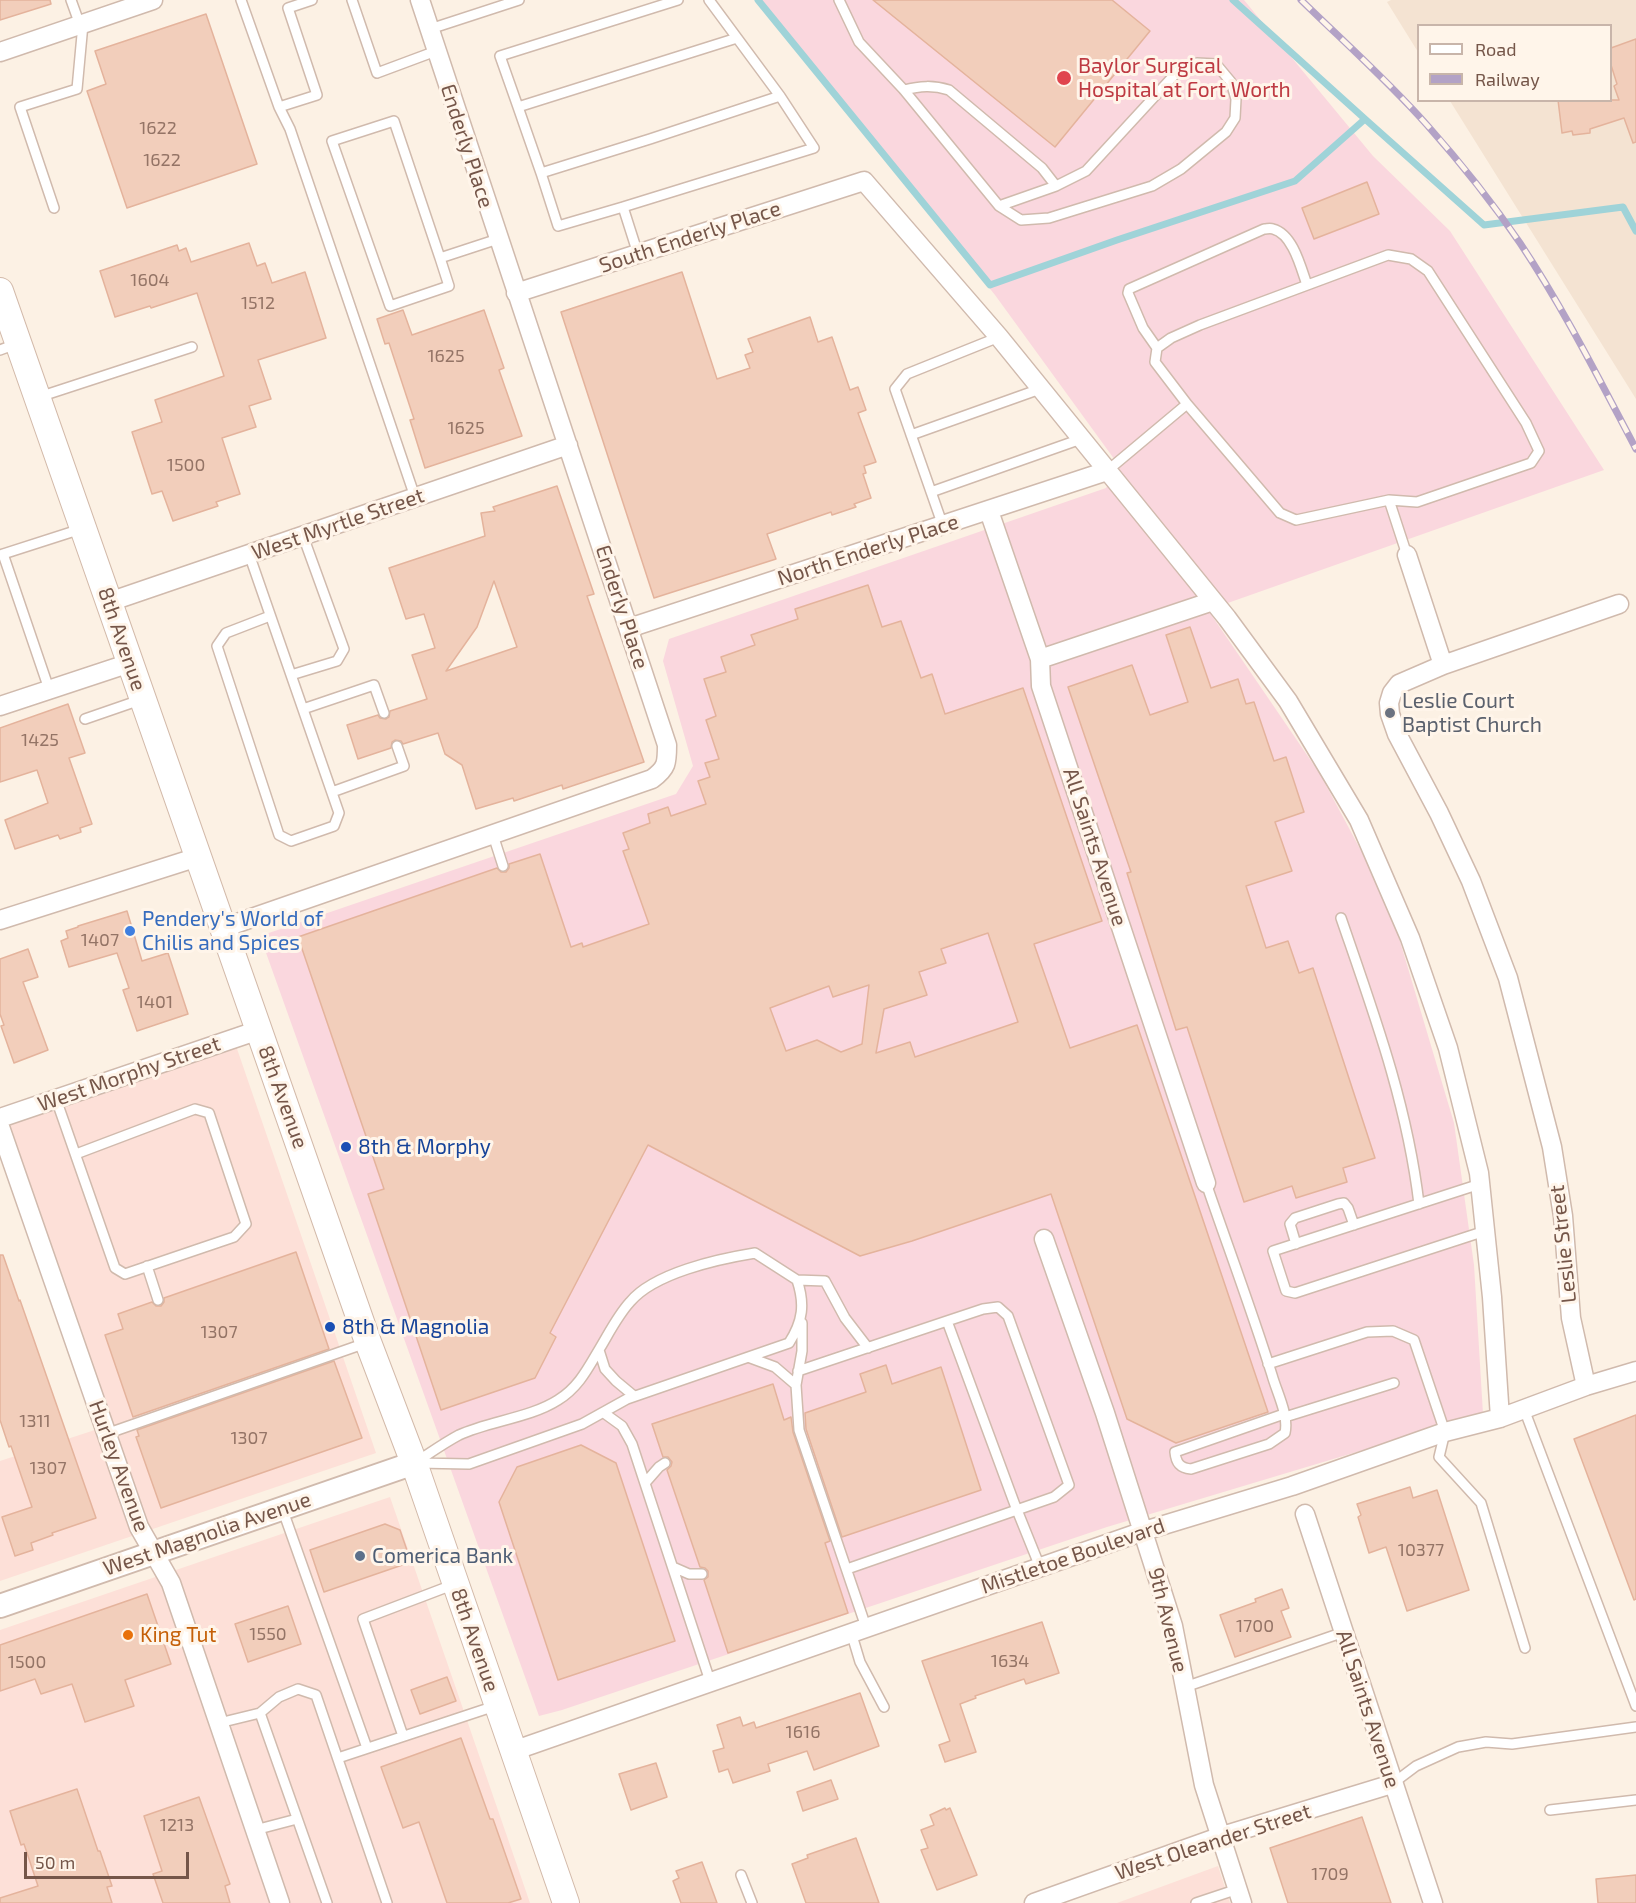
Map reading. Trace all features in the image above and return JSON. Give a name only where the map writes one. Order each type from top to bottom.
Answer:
[{"type":"main road","name":"8th Avenue","points":[[0,291],[9,347],[37,398],[368,1342],[414,1463],[566,1903]]},
{"type":"street","points":[[0,52],[81,24],[129,4],[153,0]]},
{"type":"street","name":"Enderly Place","points":[[223,928],[652,779],[663,771],[667,761],[667,745],[420,0]]},
{"type":"street","name":"South Enderly Place","points":[[516,292],[864,181],[999,338]]},
{"type":"street","points":[[999,338],[1213,601],[1288,701],[1359,820],[1410,938],[1448,1048],[1479,1173],[1492,1297],[1500,1418]]},
{"type":"street","name":"West Myrtle Street","points":[[109,602],[568,445]]},
{"type":"street","name":"North Enderly Place","points":[[629,628],[1107,471]]},
{"type":"street","name":"All Saints Avenue","points":[[989,511],[1040,659],[1041,686],[1206,1183]]},
{"type":"street","points":[[1407,555],[1443,666],[1619,604]]},
{"type":"street","points":[[1040,659],[1213,601]]},
{"type":"street","points":[[0,706],[130,663]]},
{"type":"street","name":"Leslie Street","points":[[1443,666],[1399,684],[1392,693],[1389,703],[1390,714],[1397,734],[1439,813],[1471,881],[1508,978],[1552,1148],[1563,1216],[1570,1318],[1586,1386]]},
{"type":"street","points":[[0,920],[198,857]]},
{"type":"street","name":"West Morphy Street","points":[[0,1118],[259,1030]]},
{"type":"street","name":"Hurley Avenue","points":[[0,1127],[139,1527],[171,1583],[280,1903]]},
{"type":"street","name":"9th Avenue","points":[[1044,1239],[1106,1413],[1173,1626],[1204,1785],[1240,1896]]},
{"type":"street","name":"Mistletoe Boulevard","points":[[513,1751],[1144,1531],[1292,1486],[1445,1432],[1500,1418],[1586,1386],[1636,1371]]},
{"type":"street","name":"West Magnolia Avenue","points":[[0,1606],[414,1463]]},
{"type":"street","name":"All Saints Avenue","points":[[1305,1514],[1433,1903]]},
{"type":"street","name":"West Oleander Street","points":[[1034,1903],[1222,1836],[1392,1784]]},
{"type":"lane","points":[[54,208],[20,107],[77,88],[81,24],[71,0]]},
{"type":"lane","points":[[241,0],[279,107],[290,129],[415,497]]},
{"type":"lane","points":[[279,107],[317,95],[288,8],[312,0]]},
{"type":"lane","points":[[352,0],[377,73],[436,51]]},
{"type":"lane","points":[[430,29],[519,0]]},
{"type":"lane","points":[[678,0],[500,56],[558,226],[814,148],[780,96],[709,0]]},
{"type":"lane","points":[[839,0],[859,42],[904,90],[999,206],[1021,220],[1050,218],[1152,186],[1181,169],[1226,132],[1235,118],[1236,99],[1231,82],[1216,64],[1197,63],[1178,71],[1086,171],[1056,186],[999,206]]},
{"type":"lane","points":[[518,107],[737,38]]},
{"type":"lane","points":[[904,90],[937,86],[949,90],[1042,168],[1056,186]]},
{"type":"lane","points":[[541,173],[780,96]]},
{"type":"lane","points":[[394,122],[440,258],[448,286],[390,306],[332,141],[394,122]]},
{"type":"lane","points":[[622,207],[638,254]]},
{"type":"lane","points":[[1157,348],[1200,325],[1388,255],[1411,259],[1428,271],[1526,423],[1539,451],[1531,463],[1417,502],[1389,500],[1296,520],[1280,513],[1187,404],[1155,362],[1157,348],[1143,328],[1128,288],[1264,229],[1273,229],[1284,236],[1294,250],[1307,285]]},
{"type":"lane","points":[[440,258],[498,239]]},
{"type":"lane","points":[[943,526],[895,389],[907,374],[999,338]]},
{"type":"lane","points":[[37,398],[192,347]]},
{"type":"lane","points":[[911,435],[1040,388]]},
{"type":"lane","points":[[1107,471],[1187,404]]},
{"type":"lane","points":[[931,492],[1081,439]]},
{"type":"lane","points":[[1389,500],[1407,555]]},
{"type":"lane","points":[[49,689],[2,554],[83,528]]},
{"type":"lane","points":[[291,675],[337,661],[344,649],[303,536]]},
{"type":"lane","points":[[249,554],[339,813],[334,826],[291,841],[279,835],[217,646],[226,633],[270,616]]},
{"type":"lane","points":[[303,709],[374,685],[384,713]]},
{"type":"lane","points":[[85,719],[143,699]]},
{"type":"lane","points":[[332,792],[404,766],[397,746]]},
{"type":"lane","points":[[493,835],[503,866]]},
{"type":"lane","points":[[1341,918],[1396,1083],[1410,1146],[1419,1204]]},
{"type":"lane","points":[[56,1099],[115,1268],[125,1274],[234,1237],[246,1224],[209,1113],[195,1109],[76,1154]]},
{"type":"lane","points":[[1206,1183],[1268,1364],[1284,1415],[1287,1424],[1285,1433],[1269,1444],[1191,1469],[1179,1465],[1174,1452],[1284,1415],[1394,1383]]},
{"type":"lane","points":[[1480,1184],[1273,1251],[1286,1291],[1295,1293],[1485,1231]]},
{"type":"lane","points":[[1296,1244],[1290,1224],[1295,1218],[1344,1203],[1354,1225]]},
{"type":"lane","points":[[414,1463],[459,1435],[557,1401],[587,1372],[630,1302],[652,1283],[722,1258],[755,1253],[797,1280],[825,1281],[845,1318],[867,1348]]},
{"type":"lane","points":[[147,1266],[158,1300]]},
{"type":"lane","points":[[797,1280],[802,1307],[802,1351],[796,1385],[799,1430],[847,1569],[859,1630],[860,1662],[884,1707]]},
{"type":"lane","points":[[414,1463],[469,1464],[582,1424],[634,1396],[789,1343],[799,1328],[802,1307]]},
{"type":"lane","points":[[798,1371],[983,1309],[998,1307],[1008,1316],[1069,1485],[1054,1497],[847,1569]]},
{"type":"lane","points":[[947,1321],[1040,1567]]},
{"type":"lane","points":[[1268,1364],[1367,1332],[1393,1330],[1414,1340],[1445,1432],[1439,1457],[1481,1503],[1525,1647]]},
{"type":"lane","points":[[106,1434],[147,1414],[368,1342]]},
{"type":"lane","points":[[599,1350],[605,1369],[634,1396]]},
{"type":"lane","points":[[748,1357],[775,1367],[796,1385]]},
{"type":"lane","points":[[1524,1409],[1633,1687],[1636,1706]]},
{"type":"lane","points":[[604,1413],[622,1426],[632,1444],[710,1681]]},
{"type":"lane","points":[[645,1484],[665,1463]]},
{"type":"lane","points":[[810,1497],[821,1493]]},
{"type":"lane","points":[[282,1508],[367,1748]]},
{"type":"lane","points":[[673,1567],[689,1574],[702,1574]]},
{"type":"lane","points":[[403,1736],[363,1619],[456,1584]]},
{"type":"lane","points":[[1185,1687],[1344,1632]]},
{"type":"lane","points":[[219,1723],[260,1713],[279,1697],[298,1689],[316,1695],[387,1903]]},
{"type":"lane","points":[[338,1758],[498,1705]]},
{"type":"lane","points":[[260,1713],[327,1903]]},
{"type":"lane","points":[[1392,1784],[1416,1766],[1458,1747],[1486,1742],[1512,1744],[1636,1727]]},
{"type":"lane","points":[[1550,1810],[1636,1800]]},
{"type":"lane","points":[[255,1830],[297,1819]]},
{"type":"lane","points":[[741,1875],[752,1903]]},
{"type":"lane","points":[[1196,1903],[1240,1896]]},
{"type":"shaded area","points":[[758,0],[1244,0],[1373,156],[1450,231],[1604,470],[1208,610],[1320,774],[1388,901],[1454,1123],[1474,1265],[1483,1414],[1107,1527],[539,1716],[260,936],[676,794],[693,766],[663,661],[669,639],[1106,488],[1120,467],[995,295]]},
{"type":"shaded area","points":[[1391,0],[1636,0],[1636,399],[1451,102],[1612,102],[1612,24],[1417,24],[1417,50],[1387,2]]},
{"type":"shaded area","points":[[234,1040],[376,1453],[0,1581],[0,1461],[104,1427],[0,1127]]},
{"type":"shaded area","points":[[390,1497],[530,1903],[0,1903],[0,1630]]},
{"type":"shaded area","points":[[1218,1866],[1230,1903],[1117,1903]]},
{"type":"building","points":[[0,0],[50,0],[51,4],[0,20]]},
{"type":"building","points":[[873,0],[1112,0],[1150,31],[1055,147]]},
{"type":"building","points":[[206,14],[257,164],[127,208],[87,91],[106,84],[95,51]]},
{"type":"building","points":[[1636,39],[1636,142],[1633,143],[1624,118],[1590,129],[1590,133],[1573,135],[1572,131],[1562,133],[1558,102],[1619,100],[1614,86],[1617,84],[1612,68],[1612,48]]},
{"type":"building","points":[[1367,182],[1379,214],[1314,239],[1302,208]]},
{"type":"building","points":[[249,243],[257,266],[265,263],[272,283],[305,272],[326,338],[258,360],[271,399],[249,406],[256,427],[222,438],[240,494],[216,502],[218,506],[173,521],[162,491],[152,494],[132,432],[162,422],[155,400],[224,376],[197,293],[115,317],[100,271],[177,245],[179,251],[186,248],[191,262]]},
{"type":"building","points":[[682,272],[717,379],[750,368],[745,355],[753,352],[748,339],[810,317],[818,342],[832,337],[850,390],[858,387],[866,410],[858,413],[876,462],[864,466],[866,473],[863,474],[871,498],[854,504],[856,507],[832,515],[831,512],[767,534],[776,559],[654,598],[561,312]]},
{"type":"building","points":[[403,310],[412,335],[484,310],[504,368],[499,370],[522,436],[425,468],[410,420],[414,419],[389,343],[385,344],[377,319]]},
{"type":"building","points":[[557,486],[594,594],[587,596],[644,762],[563,789],[562,785],[514,801],[513,798],[476,809],[462,765],[445,754],[438,733],[403,744],[395,740],[391,748],[358,759],[347,725],[378,715],[386,719],[390,711],[427,699],[412,655],[435,648],[424,614],[406,619],[389,568],[485,536],[481,513],[495,511],[493,507]],"holes":[[[494,581],[517,647],[446,671],[477,627]]]},
{"type":"building","points":[[868,585],[882,627],[901,621],[921,678],[932,674],[945,714],[1023,688],[1102,921],[1034,944],[1070,1048],[1137,1025],[1268,1412],[1176,1443],[1127,1419],[1051,1194],[860,1256],[648,1145],[550,1333],[556,1337],[535,1378],[441,1410],[368,1194],[384,1189],[298,937],[497,868],[501,872],[506,872],[509,864],[540,854],[571,947],[582,943],[583,947],[649,924],[623,851],[629,849],[623,833],[650,823],[648,814],[668,807],[671,816],[706,804],[698,781],[710,777],[705,763],[719,759],[706,720],[716,716],[704,679],[726,672],[721,657],[755,645],[751,635],[798,619],[795,609]],"holes":[[[988,933],[1018,1022],[915,1057],[910,1042],[876,1053],[884,1009],[927,995],[919,972],[946,963],[941,949]],[[869,985],[862,1044],[841,1052],[817,1040],[786,1051],[770,1008],[829,986],[833,997]]]},
{"type":"building","points":[[1190,627],[1211,688],[1238,679],[1246,704],[1254,702],[1274,761],[1286,757],[1304,812],[1275,822],[1292,871],[1246,886],[1266,948],[1288,941],[1299,973],[1313,968],[1375,1158],[1343,1168],[1347,1182],[1296,1198],[1292,1186],[1244,1202],[1187,1027],[1176,1030],[1127,873],[1131,872],[1068,687],[1132,665],[1150,715],[1188,702],[1166,635]]},
{"type":"building","points":[[68,704],[85,753],[69,758],[92,824],[80,828],[81,832],[60,839],[58,835],[15,849],[5,820],[48,803],[37,770],[0,782],[0,728]]},
{"type":"building","points":[[127,911],[142,961],[168,953],[188,1014],[137,1031],[123,990],[129,988],[117,953],[69,967],[61,941],[68,938],[66,931]]},
{"type":"building","points":[[28,949],[38,977],[23,982],[48,1050],[14,1063],[1,1026],[4,1025],[0,1014],[0,959]]},
{"type":"building","points":[[296,1252],[329,1349],[133,1417],[105,1335],[123,1329],[118,1314],[152,1302],[156,1306],[161,1306],[164,1298]]},
{"type":"building","points":[[0,1255],[3,1255],[20,1300],[96,1518],[52,1533],[53,1535],[31,1543],[33,1550],[15,1556],[2,1517],[32,1507],[0,1420]]},
{"type":"building","points":[[334,1361],[362,1438],[161,1508],[136,1437],[139,1436],[137,1430]]},
{"type":"building","points":[[886,1365],[892,1384],[941,1367],[981,1490],[842,1537],[806,1429],[805,1413],[866,1392],[860,1374]]},
{"type":"building","points":[[773,1384],[784,1420],[791,1417],[793,1432],[830,1541],[825,1543],[848,1613],[728,1653],[704,1580],[708,1577],[708,1571],[700,1567],[667,1470],[672,1462],[668,1457],[663,1457],[652,1424]]},
{"type":"building","points":[[1636,1415],[1636,1599],[1634,1600],[1574,1439]]},
{"type":"building","points":[[581,1445],[616,1463],[675,1641],[558,1680],[499,1502],[517,1467]]},
{"type":"building","points":[[1410,1487],[1413,1498],[1437,1490],[1469,1590],[1407,1611],[1386,1547],[1369,1553],[1358,1517],[1361,1515],[1357,1504]]},
{"type":"building","name":"Comerica Bank","points":[[385,1524],[400,1530],[411,1562],[324,1592],[310,1550]]},
{"type":"building","points":[[1282,1589],[1289,1608],[1281,1611],[1291,1637],[1235,1657],[1220,1615],[1256,1602],[1255,1599]]},
{"type":"building","points":[[147,1594],[171,1664],[125,1680],[134,1706],[85,1722],[72,1684],[41,1694],[35,1679],[0,1691],[0,1645]]},
{"type":"building","points":[[288,1606],[301,1644],[248,1662],[235,1624]]},
{"type":"building","points":[[1042,1622],[1059,1673],[1026,1684],[1024,1679],[975,1696],[976,1698],[960,1704],[976,1752],[945,1762],[939,1745],[950,1741],[922,1661]]},
{"type":"building","points":[[447,1677],[456,1701],[420,1714],[411,1690]]},
{"type":"building","points":[[860,1693],[879,1746],[814,1770],[807,1751],[768,1764],[770,1771],[733,1783],[728,1769],[719,1772],[713,1751],[724,1748],[717,1725],[740,1717],[743,1726],[754,1722],[756,1728]]},
{"type":"building","points":[[461,1738],[521,1899],[508,1903],[447,1903],[419,1822],[403,1828],[381,1767]]},
{"type":"building","points":[[656,1763],[667,1797],[631,1810],[619,1774]]},
{"type":"building","points":[[831,1780],[838,1799],[803,1811],[797,1792]]},
{"type":"building","points":[[77,1789],[112,1886],[107,1887],[112,1903],[0,1903],[0,1898],[38,1886],[10,1811]]},
{"type":"building","points":[[199,1797],[230,1884],[225,1886],[230,1903],[163,1903],[153,1874],[162,1871],[144,1816]]},
{"type":"building","points":[[945,1808],[946,1810],[950,1808],[977,1875],[937,1890],[921,1850],[928,1848],[921,1830],[934,1825],[930,1815]]},
{"type":"building","points":[[1362,1817],[1391,1903],[1288,1903],[1270,1848]]},
{"type":"building","points":[[856,1838],[879,1903],[806,1903],[792,1864],[808,1858],[807,1855]]},
{"type":"building","points":[[702,1862],[717,1903],[681,1903],[673,1881],[679,1878],[676,1871]]},
{"type":"building","points":[[1636,1875],[1636,1903],[1598,1903],[1596,1879]]},
{"type":"waterway","points":[[758,0],[990,285],[1295,181],[1365,119],[1484,225],[1623,207],[1636,231]]},
{"type":"waterway","points":[[1233,0],[1365,119]]},
{"type":"railway","points":[[1301,0],[1412,109],[1452,153],[1498,212],[1520,243],[1581,344],[1636,449]]},
{"type":"place","name":"Baylor Surgical Hospital at Fort Worth","points":[[1064,78]]},
{"type":"place","name":"Leslie Court Baptist Church","points":[[1390,713]]},
{"type":"place","name":"Pendery's World of Chilis and Spices","points":[[130,931]]},
{"type":"place","name":"8th & Morphy","points":[[346,1147]]},
{"type":"place","name":"8th & Magnolia","points":[[330,1327]]},
{"type":"place","name":"Comerica Bank","points":[[360,1556]]},
{"type":"place","name":"King Tut","points":[[128,1635]]}]
